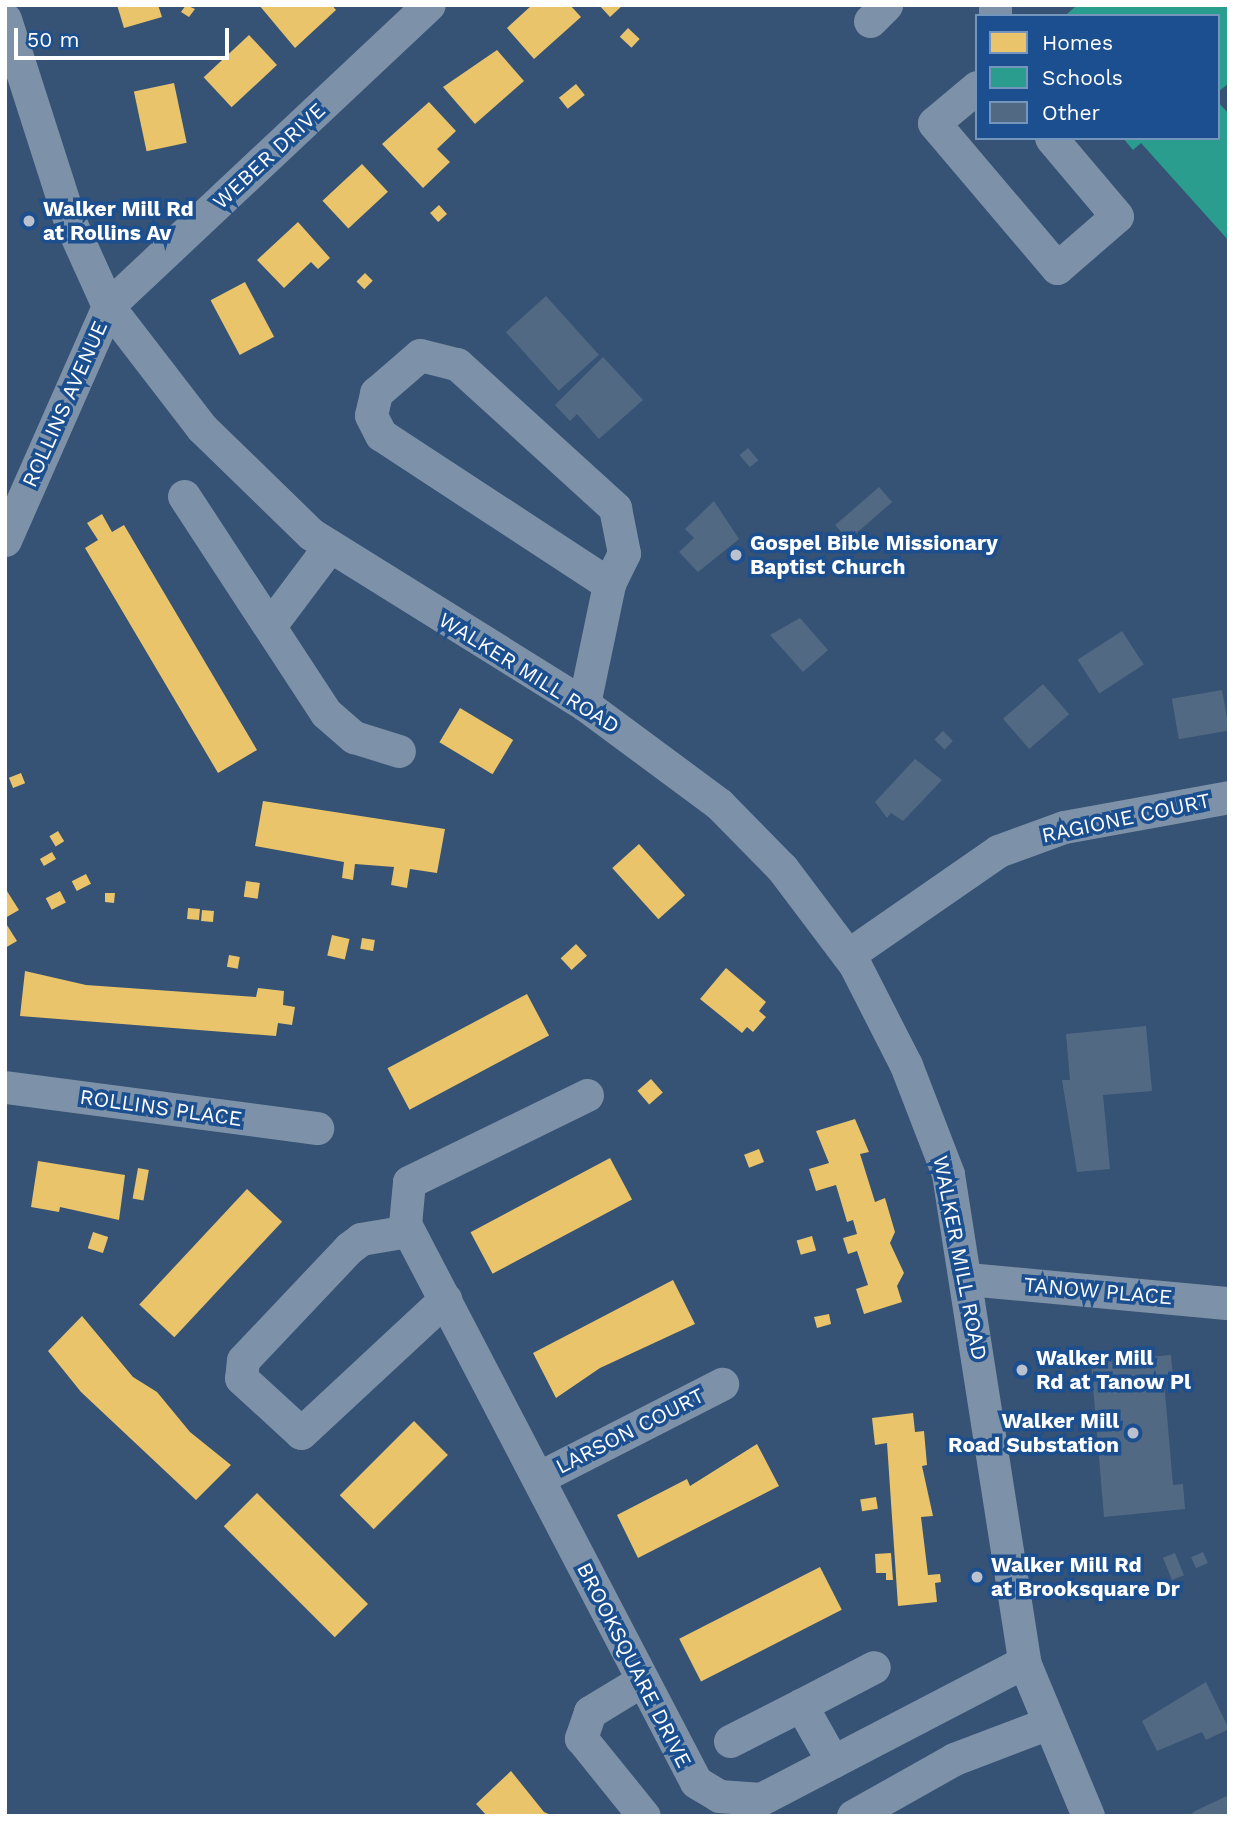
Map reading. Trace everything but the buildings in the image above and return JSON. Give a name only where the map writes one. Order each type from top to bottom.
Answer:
[{"type":"street","name":"WEBER DRIVE","points":[[108,306],[419,9]]},
{"type":"street","name":"WALKER MILL ROAD","points":[[5,19],[71,224],[108,306],[245,475],[329,547],[584,704],[719,804],[782,868],[848,955],[880,1008],[933,1128],[968,1279],[1024,1662],[1046,1724],[1088,1816]]},
{"type":"street","points":[[975,89],[934,123],[1057,268],[1117,216],[1053,140]]},
{"type":"street","name":"ROLLINS AVENUE","points":[[5,540],[108,306]]},
{"type":"street","points":[[584,704],[609,584],[624,553],[615,508],[457,364],[420,355],[376,393],[371,415],[381,435],[609,584]]},
{"type":"street","points":[[184,496],[341,728],[400,751]]},
{"type":"street","points":[[272,624],[329,547]]},
{"type":"street","name":"RAGIONE COURT","points":[[848,955],[998,851],[1064,827],[1229,797]]},
{"type":"street","name":"ROLLINS PLACE","points":[[5,1087],[317,1128]]},
{"type":"street","points":[[445,1299],[301,1433],[242,1378],[243,1360],[349,1248],[361,1239],[407,1227],[409,1182],[587,1095]]},
{"type":"street","name":"BROOKSQUARE DRIVE","points":[[407,1227],[686,1768],[719,1796],[761,1799],[1024,1662]]},
{"type":"street","name":"TANOW PLACE","points":[[968,1279],[1229,1303]]},
{"type":"street","name":"LARSON COURT","points":[[538,1478],[722,1384]]},
{"type":"street","points":[[730,1741],[874,1667]]},
{"type":"street","points":[[641,1681],[590,1712],[581,1738],[644,1816]]},
{"type":"street","points":[[801,1705],[832,1762]]},
{"type":"street","points":[[853,1816],[954,1759],[1046,1724]]},
{"type":"place","name":"Walker Mill Rd at Rollins Av","points":[[29,221]]},
{"type":"place","name":"Gospel Bible Missionary Baptist Church","points":[[736,555]]},
{"type":"place","name":"Walker Mill Rd at Tanow Pl","points":[[1022,1370]]},
{"type":"place","name":"Walker Mill Road Substation","points":[[1133,1433]]},
{"type":"place","name":"Walker Mill Rd at Brooksquare Dr","points":[[977,1577]]}]
